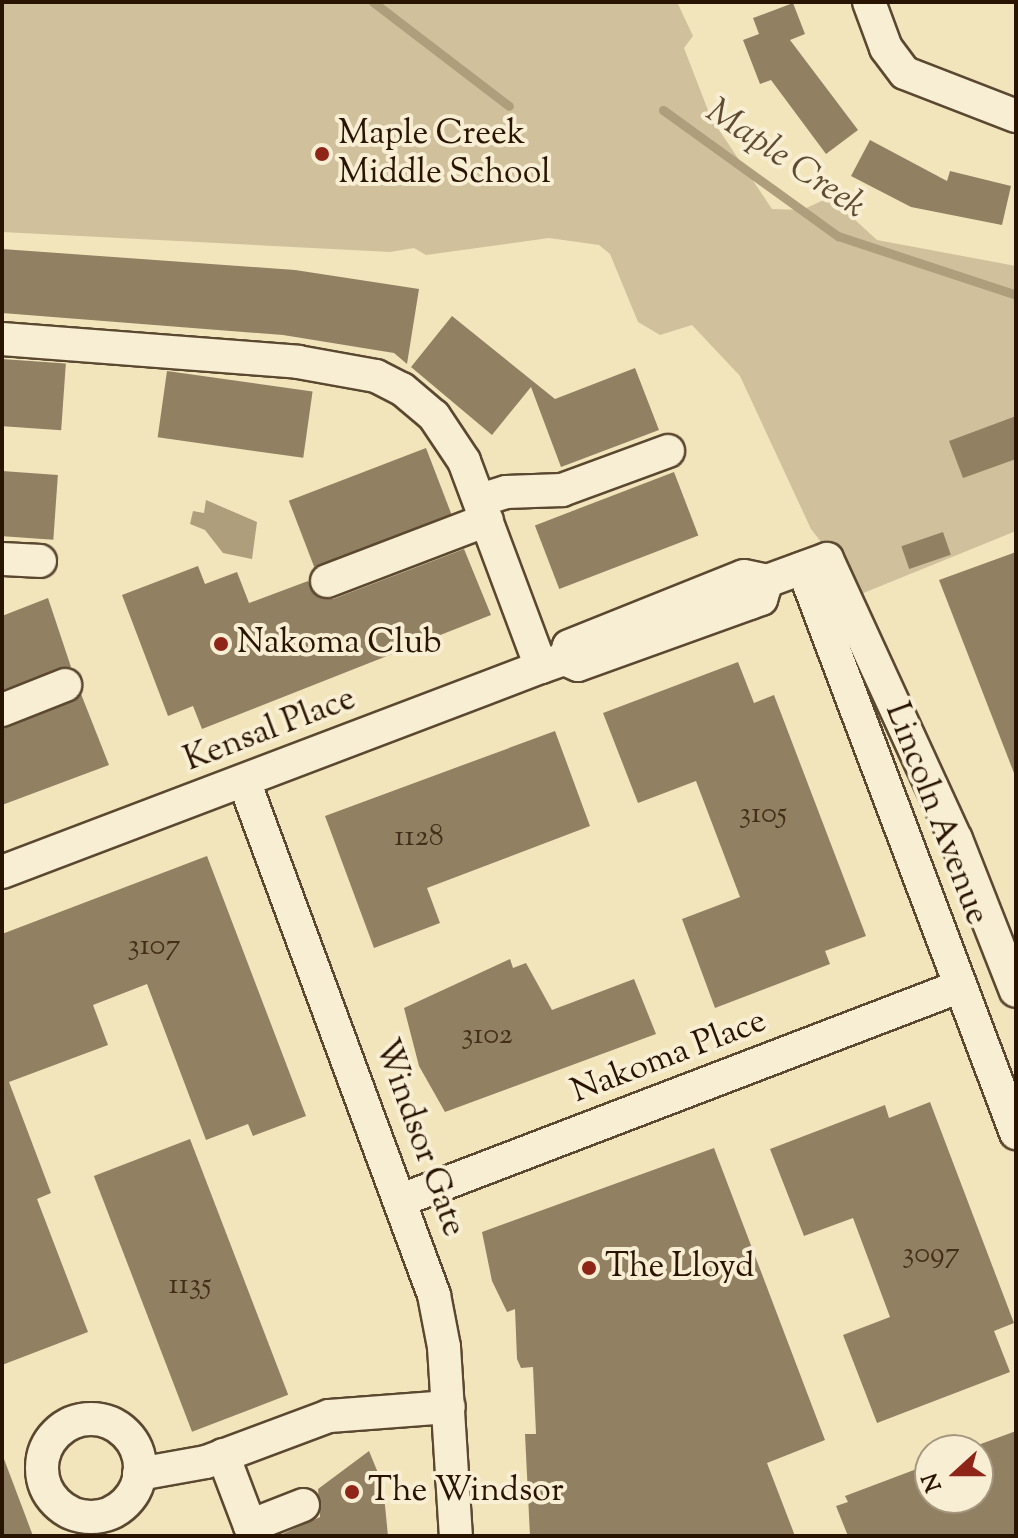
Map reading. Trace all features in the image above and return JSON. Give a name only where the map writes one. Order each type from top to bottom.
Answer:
[{"type":"street","points":[[869,2],[886,48],[905,73],[1016,116]]},
{"type":"street","points":[[2,339],[236,354],[376,376],[434,416],[455,443],[553,663]]},
{"type":"street","points":[[327,581],[483,510],[506,492],[562,490],[668,451]]},
{"type":"street","points":[[2,559],[40,561]]},
{"type":"street","name":"Kensal Place","points":[[2,872],[553,663],[578,665],[761,599],[767,581],[815,564]]},
{"type":"street","name":"Lincoln Avenue","points":[[815,564],[961,986],[1016,1133]]},
{"type":"street","name":"Lincoln Avenue","points":[[815,564],[956,839],[1016,991]]},
{"type":"street","points":[[2,710],[65,685]]},
{"type":"street","name":"Windsor Gate","points":[[244,781],[404,1199],[440,1319],[449,1407],[456,1536]]},
{"type":"street","name":"Nakoma Place","points":[[404,1199],[961,986]]},
{"type":"street","points":[[139,1474],[223,1455],[329,1416],[449,1407]]},
{"type":"street","points":[[223,1455],[250,1526],[303,1505]]},
{"type":"shaded area","points":[[2,2],[677,2],[693,36],[684,48],[711,118],[772,209],[802,210],[830,197],[877,240],[1016,266],[1016,531],[861,594],[811,529],[740,376],[692,325],[660,335],[638,322],[610,254],[599,245],[549,238],[426,255],[414,248],[390,252],[2,232]]},
{"type":"shaded area","points":[[206,500],[257,522],[252,559],[223,553],[205,530],[190,524],[193,511],[204,513]]},
{"type":"building","points":[[793,3],[805,34],[790,40],[858,130],[826,154],[771,80],[760,84],[743,40],[759,34],[753,18]]},
{"type":"building","points":[[870,140],[947,181],[950,171],[1011,186],[1002,225],[911,207],[851,176]]},
{"type":"building","points":[[2,249],[295,270],[419,289],[407,364],[394,353],[283,335],[2,313]]},
{"type":"building","points":[[452,316],[555,399],[635,368],[659,430],[561,467],[531,387],[492,435],[411,367]]},
{"type":"building","points":[[2,359],[66,363],[61,430],[2,426]]},
{"type":"building","points":[[167,371],[313,391],[303,458],[158,437]]},
{"type":"building","points":[[1016,416],[1016,459],[963,478],[949,441]]},
{"type":"building","points":[[426,448],[451,514],[314,567],[289,501]]},
{"type":"building","points":[[2,471],[58,475],[53,540],[2,536]]},
{"type":"building","points":[[674,472],[698,535],[559,589],[535,525]]},
{"type":"building","points":[[943,532],[951,555],[909,569],[901,546]]},
{"type":"building","points":[[464,549],[491,615],[202,729],[193,706],[168,716],[122,595],[198,566],[205,584],[237,572],[249,603],[308,581],[316,596],[333,599]]},
{"type":"building","points":[[1016,552],[1016,773],[1014,773],[939,580]]},
{"type":"building","points":[[48,598],[71,667],[2,690],[2,616]]},
{"type":"building","points":[[738,662],[754,703],[774,695],[866,936],[825,951],[830,964],[715,1008],[682,919],[740,897],[696,781],[638,803],[603,713]]},
{"type":"building","points":[[81,694],[109,765],[2,805],[2,729]]},
{"type":"building","points":[[555,731],[590,826],[427,888],[440,923],[374,948],[325,816]]},
{"type":"building","points":[[207,856],[306,1116],[253,1136],[248,1124],[206,1140],[147,984],[93,1005],[108,1045],[9,1082],[51,1193],[37,1199],[88,1332],[2,1365],[2,934]]},
{"type":"building","points":[[510,959],[513,968],[526,963],[552,1010],[634,979],[656,1034],[445,1112],[419,1066],[404,1008]]},
{"type":"building","points":[[930,1102],[1014,1323],[994,1331],[1010,1372],[877,1423],[843,1335],[890,1317],[853,1218],[804,1236],[770,1149],[885,1105],[889,1118]]},
{"type":"building","points":[[190,1139],[288,1395],[192,1432],[94,1176]]},
{"type":"building","points":[[714,1148],[825,1440],[767,1463],[795,1536],[530,1536],[525,1434],[536,1434],[533,1367],[521,1368],[517,1359],[515,1309],[507,1312],[492,1281],[482,1232]]},
{"type":"building","points":[[1016,1431],[1016,1536],[848,1536],[836,1506],[848,1502],[845,1496],[914,1470],[914,1514],[994,1514],[994,1439]]},
{"type":"building","name":"The Windsor","points":[[369,1451],[383,1485],[388,1536],[278,1536],[320,1517],[318,1489]]},
{"type":"building","points":[[4,1459],[27,1520],[33,1536],[2,1536]]},
{"type":"waterway","name":"Maple Creek","points":[[373,2],[509,106]]},
{"type":"waterway","name":"Maple Creek","points":[[663,110],[838,236],[1016,295]]},
{"type":"place","name":"Maple Creek Middle School","points":[[322,154]]},
{"type":"place","name":"Nakoma Club","points":[[221,644]]},
{"type":"place","name":"The Lloyd","points":[[589,1268]]},
{"type":"place","name":"The Windsor","points":[[352,1492]]}]
